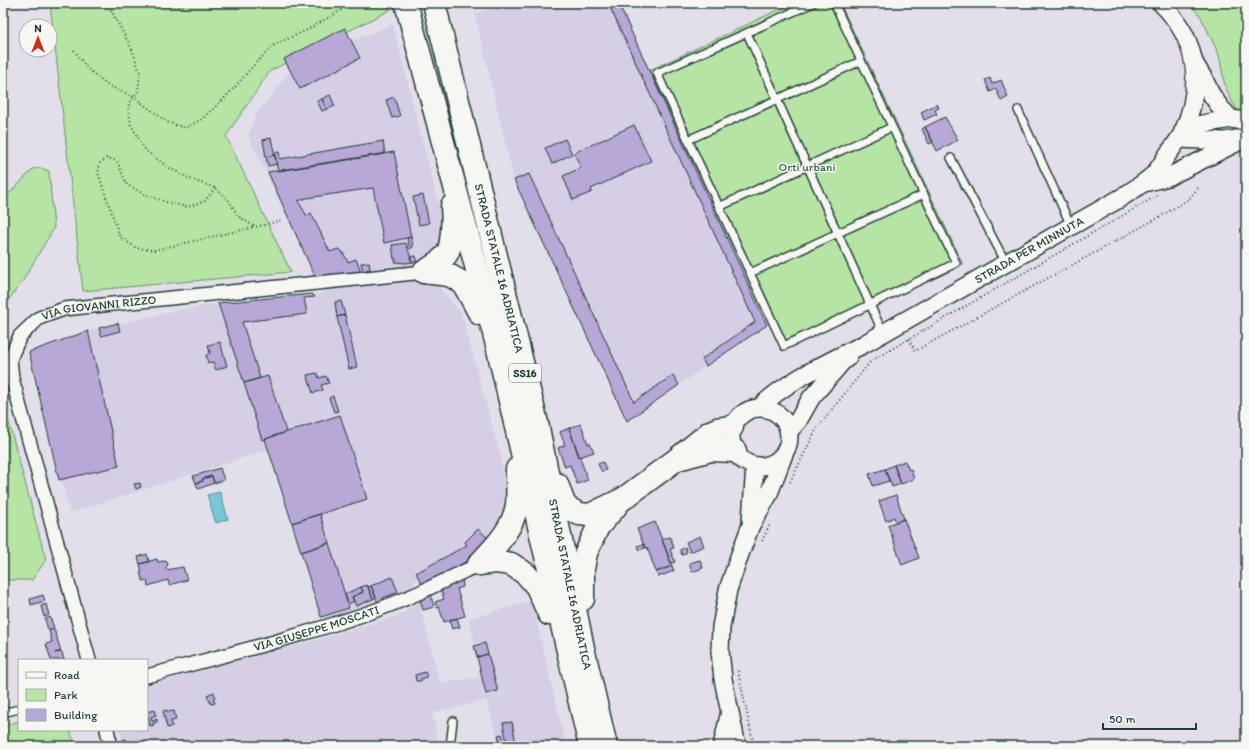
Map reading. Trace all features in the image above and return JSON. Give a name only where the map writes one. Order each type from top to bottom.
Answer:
[{"type":"highway","name":"STRADA STATALE 16 ADRIATICA","points":[[434,3],[575,650],[590,746]]},
{"type":"highway","name":"STRADA STATALE 16 ADRIATICA","points":[[407,5],[497,345],[527,425]]},
{"type":"highway","points":[[424,272],[448,254],[452,238],[452,212],[446,155]]},
{"type":"highway","points":[[424,272],[449,275],[463,283],[497,345]]},
{"type":"highway","points":[[527,425],[565,506],[578,514],[590,515],[623,499],[678,459],[710,432],[732,426]]},
{"type":"highway","points":[[479,564],[495,548],[510,526],[517,504],[527,425]]},
{"type":"highway","points":[[678,459],[711,450],[735,451]]},
{"type":"highway","points":[[575,650],[586,553],[598,527],[623,499]]},
{"type":"highway","points":[[479,564],[496,562],[511,564],[526,574],[537,587],[575,650]]},
{"type":"highway","name":"STRADA STATALE 16 ADRIATICA","points":[[575,650],[606,746]]},
{"type":"street","points":[[1161,3],[1181,28],[1190,46],[1195,64],[1211,94],[1220,107],[1238,120]]},
{"type":"street","name":"STRADA PER MINNUTA","points":[[760,407],[785,387],[864,344],[1119,199],[1154,174],[1181,135],[1193,98],[1195,64]]},
{"type":"street","points":[[1181,135],[1202,124],[1238,120]]},
{"type":"street","points":[[1181,135],[1225,141],[1246,138]]},
{"type":"street","points":[[1140,184],[1168,177],[1246,138]]},
{"type":"street","name":"VIA GIOVANNI RIZZO","points":[[88,659],[12,378],[10,359],[20,336],[39,318],[64,309],[424,272]]},
{"type":"street","name":"STRADA PER MINNUTA","points":[[789,431],[798,421],[811,398],[842,362],[864,344]]},
{"type":"street","points":[[737,746],[723,679],[720,651],[721,627],[728,590],[751,525],[768,496],[789,443],[789,431],[786,422],[779,414],[770,409],[760,407],[753,408],[740,415],[732,426],[732,444],[740,458],[747,463],[755,466],[763,466],[778,460],[784,454]]},
{"type":"street","points":[[751,525],[755,466]]},
{"type":"street","name":"VIA GIUSEPPE MOSCATI","points":[[148,676],[306,633],[372,612],[407,598],[479,564]]},
{"type":"street","points":[[720,746],[729,707]]},
{"type":"street","points":[[107,731],[111,746]]},
{"type":"lane","points":[[812,3],[657,73],[784,346],[956,263],[834,3]]},
{"type":"lane","points":[[747,33],[883,332]]},
{"type":"lane","points":[[688,140],[861,60]]},
{"type":"lane","points":[[1018,110],[1072,226]]},
{"type":"lane","points":[[719,207],[892,127]]},
{"type":"lane","points":[[951,158],[1006,263]]},
{"type":"lane","points":[[750,273],[924,194]]},
{"type":"lane","points":[[3,713],[18,709]]},
{"type":"lane","points":[[450,746],[453,721]]},
{"type":"path","points":[[107,3],[132,49],[140,73],[138,91],[128,106],[131,125],[146,151],[168,167],[190,179],[215,188],[228,199],[238,216],[255,227]]},
{"type":"path","points":[[147,3],[180,6],[199,3]]},
{"type":"path","points":[[74,50],[87,68],[107,85],[134,97],[167,122],[185,128],[202,120],[224,99],[274,45],[307,30],[354,3]]},
{"type":"path","points":[[215,188],[205,201],[187,207],[144,194],[127,185],[117,161],[107,158],[100,163],[98,173],[120,237],[136,248],[155,250],[280,220]]},
{"type":"path","points":[[909,339],[915,351],[1156,219],[1189,199],[1198,188]]},
{"type":"path","points":[[790,483],[816,428],[871,361],[1158,195]]},
{"type":"path","points":[[760,546],[773,518]]},
{"type":"path","points":[[738,669],[754,746]]},
{"type":"shaded area","points":[[502,3],[619,3],[767,324],[630,419],[514,180],[475,14]]},
{"type":"shaded area","points":[[393,24],[446,238],[420,282],[437,285],[461,312],[501,458],[505,489],[503,508],[493,529],[471,557],[414,581],[411,591],[325,621],[268,450],[70,513],[29,353],[87,331],[178,310],[240,301],[324,293],[248,136],[256,114],[296,64]]},
{"type":"shaded area","points":[[532,601],[566,746],[500,746],[486,700],[432,713],[439,746],[124,746],[120,731],[148,731],[148,685],[330,636],[400,615],[419,602],[440,683],[482,677],[469,619]]},
{"type":"green space","points":[[50,3],[387,3],[390,10],[270,71],[226,136],[291,272],[83,291],[56,58],[58,58],[58,18],[52,18]]},
{"type":"green space","name":"Orti urbani","points":[[793,3],[840,3],[963,264],[782,351],[650,70]]},
{"type":"green space","points":[[1189,3],[1246,3],[1245,111],[1238,111],[1232,102],[1225,86],[1219,55],[1201,17]]},
{"type":"green space","points":[[41,168],[49,171],[54,228],[22,282],[3,307],[3,200],[33,169]]},
{"type":"green space","points":[[3,401],[46,560],[32,580],[3,580]]},
{"type":"green space","points":[[18,721],[18,731],[70,731],[75,746],[3,746],[3,726]]},
{"type":"water","points":[[220,492],[228,519],[216,523],[207,495]]},
{"type":"building","points":[[608,3],[618,3],[767,325],[706,366],[702,359],[755,322]]},
{"type":"building","points":[[345,28],[360,58],[300,89],[284,59]]},
{"type":"building","points":[[990,78],[992,84],[1001,80],[1008,97],[1001,101],[996,89],[990,92],[985,80]]},
{"type":"building","points":[[330,95],[335,106],[327,109],[322,99]]},
{"type":"building","points":[[394,97],[400,116],[392,118],[386,100]]},
{"type":"building","points":[[322,99],[327,109],[322,111],[317,101]]},
{"type":"building","points":[[937,104],[939,108],[935,110],[937,114],[924,120],[921,112]]},
{"type":"building","points":[[945,117],[958,140],[937,151],[925,127]]},
{"type":"building","points":[[634,125],[651,161],[591,189],[592,192],[573,200],[563,176],[581,168],[574,153]]},
{"type":"building","points":[[925,127],[933,142],[929,144],[922,129]]},
{"type":"building","points":[[271,138],[275,155],[266,157],[263,140]]},
{"type":"building","points":[[565,139],[572,154],[552,164],[545,148]]},
{"type":"building","points":[[383,141],[385,154],[278,171],[274,153],[279,152],[280,159]]},
{"type":"building","points":[[394,152],[411,237],[384,243],[373,188],[307,198],[298,201],[307,216],[311,213],[330,252],[338,249],[342,251],[348,262],[356,259],[361,271],[316,279],[268,172]]},
{"type":"building","points":[[275,155],[277,164],[268,166],[266,157]]},
{"type":"building","points":[[529,174],[634,402],[673,375],[679,385],[627,421],[514,180]]},
{"type":"building","points":[[423,195],[429,223],[419,225],[413,197]]},
{"type":"building","points":[[411,237],[413,247],[410,249],[407,238]]},
{"type":"building","points":[[406,243],[412,262],[395,262],[396,259],[394,259],[392,245]]},
{"type":"building","points":[[416,256],[417,262],[412,262],[410,257]]},
{"type":"building","points":[[369,262],[370,269],[363,271],[361,263]]},
{"type":"building","points":[[312,294],[315,297],[304,298],[307,314],[242,322],[260,378],[244,383],[218,303]]},
{"type":"building","points":[[341,301],[345,315],[337,317],[335,302]]},
{"type":"building","points":[[345,315],[357,367],[349,369],[337,317]]},
{"type":"building","points":[[118,323],[120,331],[101,336],[99,328]]},
{"type":"building","points":[[88,331],[119,466],[59,480],[29,352]]},
{"type":"building","points":[[220,342],[227,366],[216,370],[213,362],[208,363],[206,355],[210,353],[208,345]]},
{"type":"building","points":[[317,373],[319,378],[326,376],[329,383],[321,385],[323,390],[313,393],[307,375]]},
{"type":"building","points":[[268,376],[286,432],[262,440],[244,383]]},
{"type":"building","points":[[333,396],[338,411],[334,412],[329,398]]},
{"type":"building","points":[[340,415],[367,499],[292,523],[265,439]]},
{"type":"building","points":[[581,424],[588,444],[590,443],[594,452],[579,457],[569,428]]},
{"type":"building","points":[[569,428],[588,480],[577,484],[570,465],[565,467],[558,448],[565,445],[560,432]]},
{"type":"building","points":[[905,461],[909,470],[911,469],[914,479],[901,484],[894,465]]},
{"type":"building","points":[[603,462],[606,470],[602,472],[598,464]]},
{"type":"building","points":[[894,465],[901,484],[892,487],[885,469]]},
{"type":"building","points":[[220,468],[224,480],[214,483],[212,476],[202,479],[203,481],[196,483],[193,476]]},
{"type":"building","points":[[885,469],[889,481],[873,486],[869,474]]},
{"type":"building","points":[[212,476],[214,483],[198,489],[196,483],[203,481],[202,479]]},
{"type":"building","points":[[140,483],[141,487],[136,489],[134,484]]},
{"type":"building","points":[[896,495],[904,519],[896,522],[894,517],[886,521],[879,501]]},
{"type":"building","points":[[320,514],[329,543],[301,552],[292,523]]},
{"type":"building","points":[[904,519],[919,558],[902,565],[888,525]]},
{"type":"building","points":[[655,522],[672,566],[656,572],[647,547],[645,548],[637,529]]},
{"type":"building","points":[[478,529],[490,540],[476,556],[423,586],[416,573],[467,545],[465,542]]},
{"type":"building","points":[[700,536],[704,546],[690,552],[686,542]]},
{"type":"building","points":[[670,537],[674,548],[670,549],[675,562],[671,563],[662,539]]},
{"type":"building","points":[[329,543],[349,608],[321,617],[301,552]]},
{"type":"building","points":[[644,544],[645,548],[639,550],[637,546]]},
{"type":"building","points":[[685,547],[687,552],[682,555],[680,550]]},
{"type":"building","points":[[147,554],[149,562],[140,564],[138,557]]},
{"type":"building","points":[[157,559],[158,562],[167,562],[168,565],[166,570],[183,567],[187,580],[169,585],[168,580],[148,586],[147,580],[143,581],[140,573],[142,572],[140,564]]},
{"type":"building","points":[[700,560],[703,568],[692,572],[689,563]]},
{"type":"building","points":[[672,566],[674,571],[658,577],[656,572]]},
{"type":"building","points":[[392,577],[398,592],[383,598],[384,601],[378,603],[371,586]]},
{"type":"building","points":[[462,577],[463,587],[457,589],[465,616],[444,622],[439,607],[437,608],[435,602],[444,599],[440,586]]},
{"type":"building","points":[[367,585],[373,599],[356,606],[352,597],[363,592],[361,587]]},
{"type":"building","points":[[371,586],[376,597],[373,599],[368,587]]},
{"type":"building","points":[[361,587],[363,592],[352,597],[354,601],[348,604],[345,594]]},
{"type":"building","points":[[430,593],[434,607],[423,610],[420,600]]},
{"type":"building","points":[[43,595],[45,601],[31,605],[30,599]]},
{"type":"building","points":[[46,604],[49,615],[44,617],[41,606]]},
{"type":"building","points":[[50,617],[54,628],[48,630],[45,619]]},
{"type":"building","points":[[457,618],[460,627],[452,629],[449,620]]},
{"type":"building","points":[[54,629],[61,651],[55,653],[62,652],[64,659],[51,659],[46,644],[52,642],[49,631]]},
{"type":"building","points":[[485,643],[488,654],[477,657],[474,646]]},
{"type":"building","points":[[488,654],[498,691],[486,694],[477,657]]},
{"type":"building","points":[[425,672],[427,677],[421,679],[421,681],[416,681],[415,675]]},
{"type":"building","points":[[214,692],[215,697],[213,698],[215,703],[211,704],[207,695]]},
{"type":"building","points":[[155,710],[156,715],[151,717],[152,721],[157,719],[157,722],[153,723],[154,725],[150,726],[148,712]]},
{"type":"building","points":[[167,710],[168,712],[174,711],[176,720],[171,721],[172,726],[167,728],[163,711]]},
{"type":"building","points":[[512,722],[516,743],[507,744],[503,723]]},
{"type":"building","points":[[502,734],[505,746],[501,746],[498,735]]},
{"type":"building","points":[[126,739],[127,746],[123,746],[122,740]]}]
